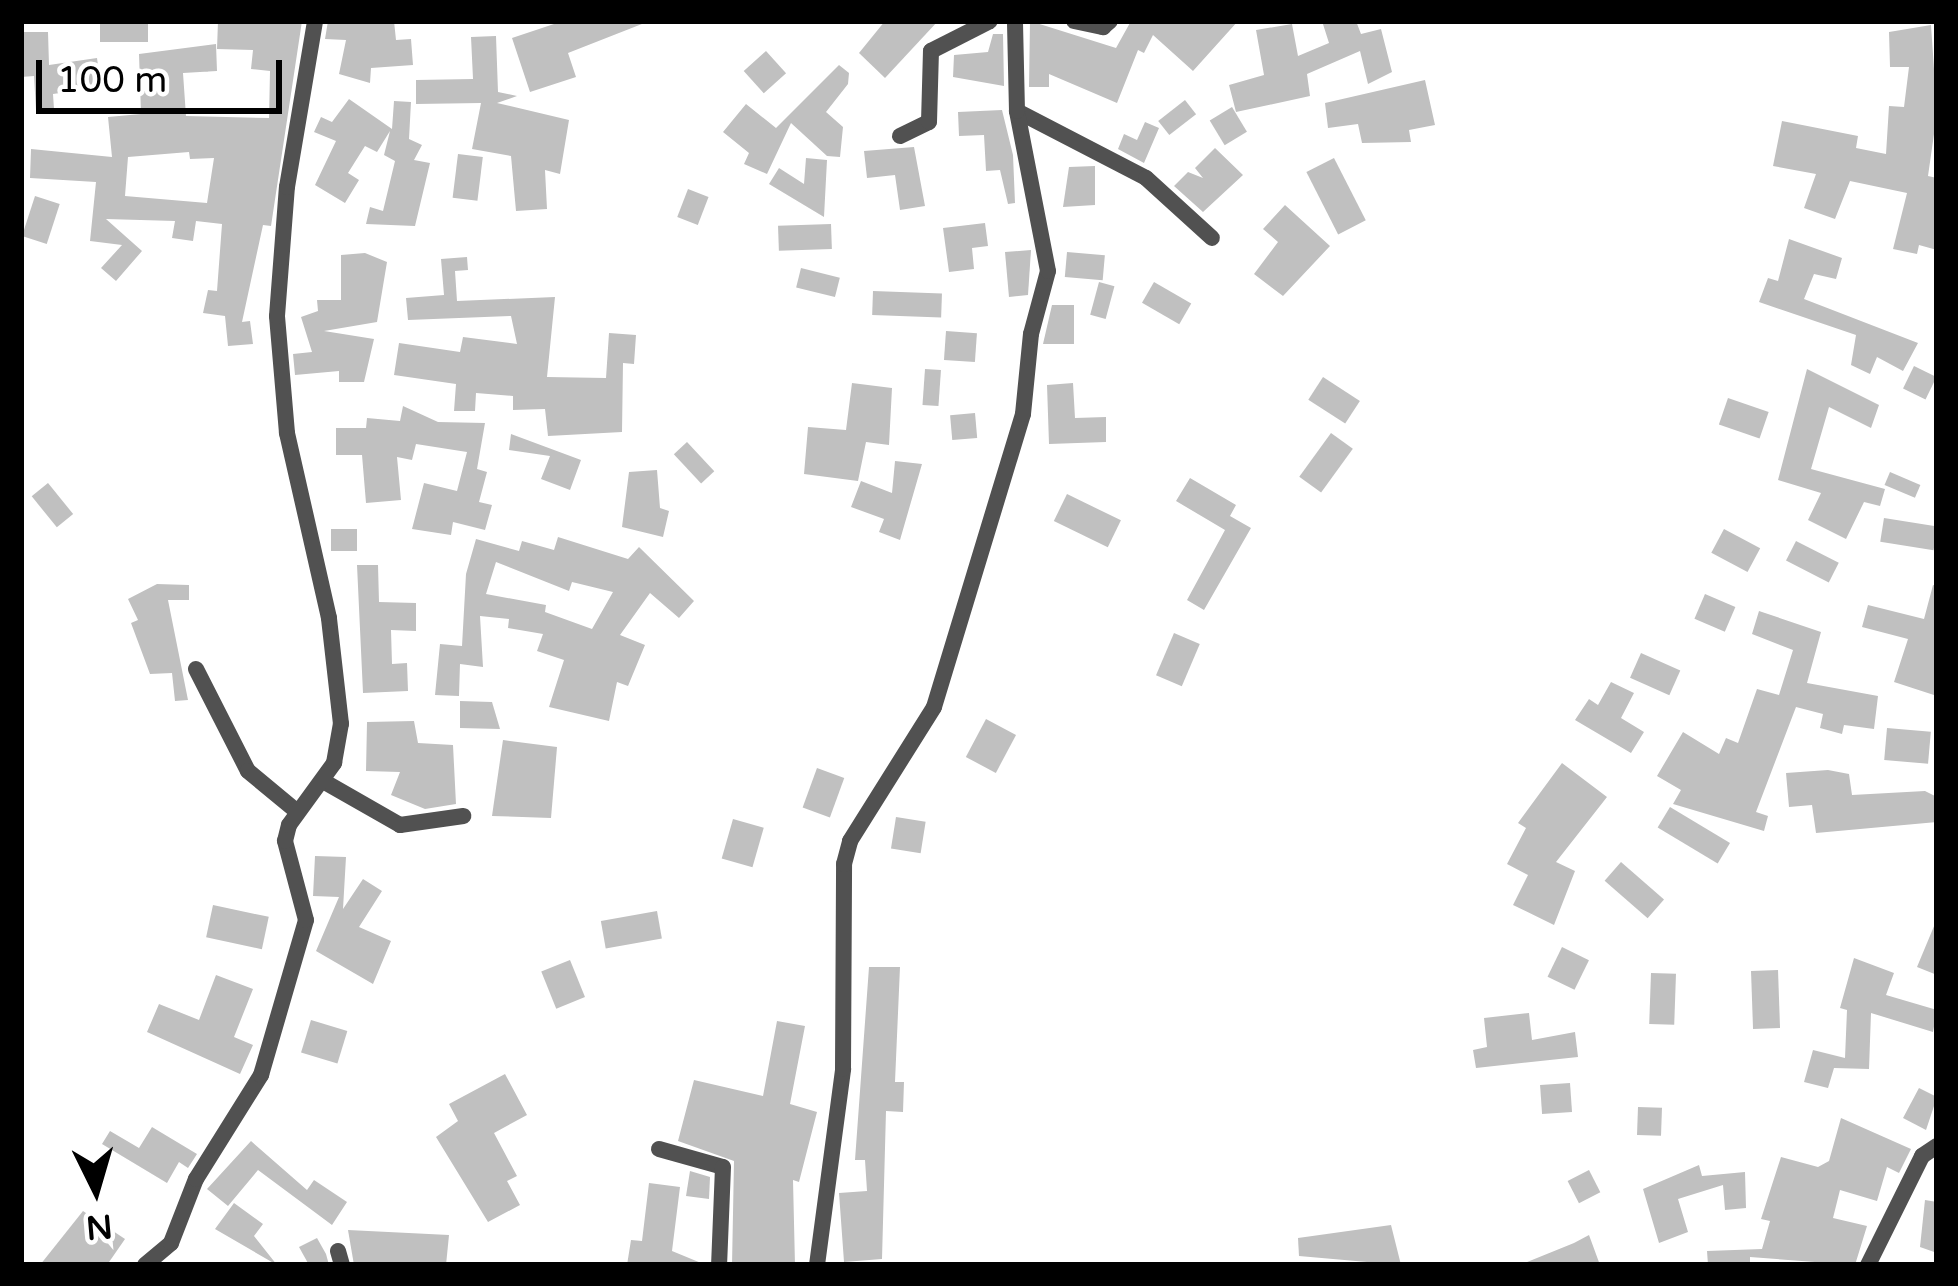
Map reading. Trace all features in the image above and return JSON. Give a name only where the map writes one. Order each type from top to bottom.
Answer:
[{"type":"street","points":[[145,1265],[171,1243],[196,1179],[261,1076],[306,920],[285,841],[296,810],[323,781],[341,724],[340,679],[287,433],[277,316],[287,187],[315,21]]},
{"type":"street","points":[[900,136],[929,122],[931,51],[990,21]]},
{"type":"street","points":[[817,1265],[843,1069],[844,863],[850,841],[934,707],[1023,415],[1030,334],[1048,271],[1017,111],[1016,21]]},
{"type":"street","points":[[1074,21],[1103,27],[1111,21]]},
{"type":"street","points":[[1017,111],[1146,178],[1212,238]]},
{"type":"street","points":[[196,668],[248,771],[296,810]]},
{"type":"street","points":[[323,781],[400,826],[463,817]]},
{"type":"street","points":[[1868,1265],[1922,1156],[1937,1146]]},
{"type":"street","points":[[659,1150],[723,1167],[719,1265]]},
{"type":"building","points":[[100,21],[148,21],[148,42],[100,42]]},
{"type":"building","points":[[218,21],[302,21],[271,226],[263,225],[242,322],[250,321],[253,344],[228,346],[225,316],[203,313],[208,290],[217,291],[222,224],[196,221],[193,241],[172,238],[175,221],[106,219],[142,251],[116,281],[101,268],[122,245],[90,241],[96,182],[30,178],[31,149],[112,157],[108,117],[141,114],[139,54],[216,44],[217,71],[183,73],[186,116],[269,118],[270,71],[251,69],[253,50],[217,49]],"holes":[[[189,152],[190,159],[214,158],[207,203],[125,196],[128,157]]]},
{"type":"building","points":[[328,21],[394,21],[396,40],[411,39],[413,65],[371,68],[370,83],[339,74],[346,40],[325,39]]},
{"type":"building","points":[[563,21],[647,22],[568,53],[576,77],[530,92],[512,38]]},
{"type":"building","points":[[885,21],[938,21],[885,78],[859,53]]},
{"type":"building","points":[[1030,21],[1116,48],[1131,21],[1238,21],[1193,71],[1153,35],[1144,53],[1138,50],[1117,103],[1049,74],[1049,87],[1029,87]]},
{"type":"building","points":[[1322,21],[1356,21],[1361,34],[1381,29],[1392,72],[1368,84],[1360,51],[1307,74],[1310,96],[1236,112],[1229,85],[1264,75],[1256,30],[1292,24],[1298,56],[1329,43]]},
{"type":"building","points":[[1931,25],[1937,113],[1928,176],[1937,178],[1937,250],[1919,245],[1917,254],[1893,249],[1907,193],[1850,181],[1835,219],[1804,208],[1816,174],[1773,166],[1782,121],[1858,136],[1856,148],[1886,154],[1889,106],[1904,107],[1909,67],[1890,67],[1889,32]]},
{"type":"building","points":[[21,32],[48,32],[49,65],[97,58],[101,87],[53,94],[54,109],[36,110],[34,76],[21,77]]},
{"type":"building","points":[[993,34],[1003,34],[1004,86],[953,77],[954,55],[988,52]]},
{"type":"building","points":[[496,36],[498,92],[517,96],[497,103],[569,120],[560,174],[545,170],[547,209],[516,211],[511,156],[472,149],[481,103],[416,104],[416,80],[473,79],[471,37]]},
{"type":"building","points":[[766,51],[786,73],[764,93],[744,71]]},
{"type":"building","points":[[839,65],[849,73],[848,84],[826,112],[843,127],[840,157],[827,156],[791,123],[767,174],[744,164],[749,153],[723,132],[746,104],[776,128]]},
{"type":"building","points":[[1425,80],[1435,125],[1409,130],[1411,142],[1362,143],[1358,124],[1328,128],[1325,103]]},
{"type":"building","points":[[349,99],[392,129],[394,101],[411,102],[409,139],[422,145],[414,160],[430,163],[415,226],[366,224],[370,207],[383,211],[395,161],[384,155],[390,131],[377,152],[365,146],[348,173],[359,180],[345,203],[315,185],[336,141],[314,132],[321,117],[332,122]]},
{"type":"building","points":[[1185,100],[1196,114],[1169,135],[1158,121]]},
{"type":"building","points":[[1232,107],[1247,132],[1225,145],[1210,120]]},
{"type":"building","points":[[1002,110],[1013,155],[1015,203],[1008,204],[1000,170],[986,171],[984,135],[959,136],[958,112]]},
{"type":"building","points":[[1145,122],[1159,128],[1144,163],[1118,149],[1124,134],[1137,140]]},
{"type":"building","points":[[914,147],[925,206],[900,210],[895,175],[867,178],[864,151]]},
{"type":"building","points":[[1215,148],[1243,175],[1203,212],[1174,186],[1188,172],[1203,178],[1195,168]]},
{"type":"building","points":[[458,154],[483,157],[477,201],[453,198]]},
{"type":"building","points":[[806,158],[827,160],[824,217],[769,184],[779,168],[804,184]]},
{"type":"building","points":[[1334,158],[1366,220],[1338,234],[1306,172]]},
{"type":"building","points":[[1095,166],[1095,205],[1063,207],[1069,167]]},
{"type":"building","points":[[688,189],[709,197],[698,225],[677,217]]},
{"type":"building","points":[[35,196],[60,204],[47,244],[22,236]]},
{"type":"building","points":[[1285,205],[1330,246],[1283,296],[1254,274],[1278,242],[1263,229]]},
{"type":"building","points":[[985,223],[988,246],[972,248],[974,269],[949,272],[943,228]]},
{"type":"building","points":[[831,224],[832,249],[779,251],[778,226]]},
{"type":"building","points":[[1789,239],[1842,258],[1836,279],[1814,274],[1804,299],[1918,343],[1903,371],[1877,357],[1870,374],[1851,365],[1856,335],[1759,302],[1768,278],[1778,281]]},
{"type":"building","points":[[1031,250],[1028,295],[1009,297],[1005,252]]},
{"type":"building","points":[[1067,252],[1105,255],[1103,280],[1065,277]]},
{"type":"building","points":[[365,253],[387,262],[377,322],[324,331],[374,339],[364,382],[339,382],[339,371],[295,375],[293,354],[312,352],[301,317],[318,311],[317,300],[341,300],[341,255]]},
{"type":"building","points":[[467,257],[468,270],[455,271],[457,301],[555,297],[547,377],[606,378],[609,333],[636,335],[634,364],[623,363],[622,432],[548,436],[545,409],[513,410],[513,396],[476,393],[475,411],[454,411],[456,384],[394,375],[399,343],[460,352],[463,337],[517,344],[511,316],[408,320],[406,298],[444,295],[441,259]]},
{"type":"building","points":[[801,268],[840,278],[835,297],[796,287]]},
{"type":"building","points":[[1099,282],[1114,286],[1106,319],[1090,315]]},
{"type":"building","points":[[1154,282],[1191,304],[1179,324],[1142,303]]},
{"type":"building","points":[[873,291],[942,293],[941,317],[872,315]]},
{"type":"building","points":[[1052,305],[1074,305],[1074,344],[1043,344]]},
{"type":"building","points":[[946,331],[977,333],[975,362],[944,360]]},
{"type":"building","points":[[1914,366],[1936,377],[1926,399],[1903,388]]},
{"type":"building","points":[[925,369],[941,370],[938,406],[922,405]]},
{"type":"building","points":[[1807,369],[1879,405],[1871,428],[1829,407],[1811,469],[1885,489],[1880,506],[1864,502],[1846,539],[1808,520],[1821,493],[1778,480]]},
{"type":"building","points":[[1323,377],[1360,401],[1345,424],[1308,400]]},
{"type":"building","points":[[852,383],[892,388],[889,445],[866,442],[858,481],[804,474],[808,427],[846,430]]},
{"type":"building","points":[[1073,383],[1075,418],[1106,417],[1106,442],[1049,444],[1047,385]]},
{"type":"building","points":[[1728,398],[1769,412],[1760,438],[1719,424]]},
{"type":"building","points":[[403,406],[438,422],[485,423],[477,469],[487,472],[479,502],[492,505],[485,530],[453,522],[451,535],[412,529],[424,483],[457,491],[467,452],[416,444],[412,460],[397,457],[401,500],[366,503],[362,455],[336,455],[336,428],[366,428],[367,418],[400,421]]},
{"type":"building","points":[[975,413],[977,438],[952,440],[950,415]]},
{"type":"building","points":[[1331,433],[1353,449],[1321,493],[1299,477]]},
{"type":"building","points":[[511,434],[581,460],[570,490],[541,479],[550,456],[509,450]]},
{"type":"building","points":[[687,442],[714,471],[701,484],[674,454]]},
{"type":"building","points":[[895,461],[922,464],[900,540],[879,532],[884,519],[851,507],[861,481],[892,493]]},
{"type":"building","points":[[657,470],[660,508],[669,511],[663,537],[622,527],[629,472]]},
{"type":"building","points":[[1890,472],[1920,485],[1915,498],[1885,485]]},
{"type":"building","points":[[1190,478],[1236,505],[1230,516],[1251,528],[1204,610],[1187,600],[1225,530],[1176,501]]},
{"type":"building","points":[[48,483],[73,514],[57,527],[32,496]]},
{"type":"building","points":[[1067,494],[1121,520],[1108,547],[1054,521]]},
{"type":"building","points":[[1884,518],[1937,526],[1934,550],[1880,542]]},
{"type":"building","points":[[331,529],[357,529],[357,551],[331,551]]},
{"type":"building","points":[[1724,529],[1760,548],[1748,572],[1711,553]]},
{"type":"building","points":[[558,537],[628,559],[639,547],[694,601],[679,618],[650,593],[620,635],[645,645],[628,686],[617,682],[609,721],[549,707],[564,660],[537,651],[543,634],[508,628],[509,619],[480,616],[483,667],[460,664],[459,696],[435,695],[440,644],[462,646],[466,574],[476,539],[519,551],[522,541],[554,550]],"holes":[[[496,562],[569,591],[572,582],[613,592],[592,629],[545,612],[546,605],[486,594]]]},
{"type":"building","points":[[1796,541],[1839,563],[1829,582],[1786,561]]},
{"type":"building","points":[[357,565],[378,565],[379,602],[416,603],[416,631],[391,630],[392,664],[407,663],[408,691],[363,693]]},
{"type":"building","points":[[157,584],[189,585],[189,600],[168,600],[188,700],[175,701],[172,673],[150,674],[131,623],[138,620],[128,599]]},
{"type":"building","points":[[1933,585],[1937,586],[1937,696],[1894,682],[1908,639],[1862,627],[1868,605],[1924,619]]},
{"type":"building","points":[[1705,594],[1735,607],[1725,632],[1694,619]]},
{"type":"building","points":[[1759,611],[1821,632],[1807,683],[1878,696],[1874,729],[1844,725],[1842,734],[1820,728],[1823,714],[1796,707],[1756,812],[1768,816],[1764,831],[1673,804],[1681,790],[1657,776],[1683,732],[1719,754],[1726,738],[1738,743],[1757,689],[1779,695],[1793,650],[1752,634]]},
{"type":"building","points":[[1174,633],[1200,644],[1182,686],[1156,675]]},
{"type":"building","points":[[1641,653],[1680,670],[1669,695],[1630,678]]},
{"type":"building","points":[[1611,682],[1634,693],[1621,718],[1644,732],[1631,753],[1575,720],[1589,699],[1598,705]]},
{"type":"building","points":[[460,701],[492,702],[500,729],[460,728]]},
{"type":"building","points":[[986,719],[1016,735],[996,773],[966,757]]},
{"type":"building","points":[[414,721],[418,743],[453,745],[456,804],[425,809],[391,795],[400,772],[366,771],[367,722]]},
{"type":"building","points":[[1887,728],[1931,732],[1928,764],[1884,760]]},
{"type":"building","points":[[503,740],[557,747],[551,818],[492,816]]},
{"type":"building","points":[[1562,763],[1607,797],[1556,862],[1575,871],[1554,925],[1513,905],[1528,875],[1507,864],[1526,828],[1518,823]]},
{"type":"building","points":[[817,768],[844,778],[830,817],[803,807]]},
{"type":"building","points":[[1828,770],[1849,774],[1852,795],[1925,791],[1937,797],[1937,822],[1816,833],[1812,805],[1789,807],[1786,773]]},
{"type":"building","points":[[1670,807],[1730,843],[1718,864],[1658,828]]},
{"type":"building","points":[[896,817],[926,822],[921,853],[891,849]]},
{"type":"building","points":[[733,819],[764,828],[752,867],[722,858]]},
{"type":"building","points":[[315,856],[346,857],[343,909],[363,879],[382,891],[359,927],[391,941],[373,984],[316,951],[339,897],[313,896]]},
{"type":"building","points":[[1621,862],[1664,899],[1648,918],[1605,881]]},
{"type":"building","points":[[213,905],[269,917],[262,949],[206,937]]},
{"type":"building","points":[[657,911],[662,939],[606,948],[601,921]]},
{"type":"building","points":[[1937,919],[1937,975],[1917,967]]},
{"type":"building","points":[[1562,947],[1589,960],[1574,990],[1548,977]]},
{"type":"building","points":[[1854,958],[1894,973],[1886,995],[1937,1010],[1933,1032],[1871,1013],[1869,1069],[1834,1068],[1828,1088],[1804,1082],[1813,1050],[1845,1058],[1847,1010],[1840,1008]]},
{"type":"building","points":[[570,960],[585,997],[556,1009],[541,972]]},
{"type":"building","points":[[869,967],[900,967],[895,1082],[904,1082],[903,1112],[886,1111],[882,1259],[844,1262],[839,1193],[867,1191],[865,1160],[855,1160]]},
{"type":"building","points":[[1778,970],[1780,1028],[1753,1029],[1751,971]]},
{"type":"building","points":[[1651,973],[1676,974],[1674,1025],[1649,1024]]},
{"type":"building","points":[[216,975],[253,989],[234,1037],[253,1045],[240,1074],[147,1032],[159,1004],[199,1020]]},
{"type":"building","points":[[1529,1013],[1532,1040],[1575,1032],[1578,1057],[1476,1068],[1473,1050],[1487,1047],[1484,1018]]},
{"type":"building","points":[[311,1020],[347,1031],[337,1064],[301,1053]]},
{"type":"building","points":[[777,1021],[805,1026],[790,1104],[817,1112],[799,1182],[793,1180],[795,1265],[732,1265],[734,1161],[678,1141],[694,1080],[763,1096]]},
{"type":"building","points":[[505,1074],[527,1115],[494,1133],[517,1176],[507,1181],[520,1205],[488,1222],[436,1137],[458,1121],[449,1104]]},
{"type":"building","points":[[1570,1083],[1572,1112],[1542,1114],[1540,1085]]},
{"type":"building","points":[[1919,1088],[1937,1097],[1926,1130],[1903,1118]]},
{"type":"building","points":[[1638,1107],[1662,1108],[1661,1136],[1637,1135]]},
{"type":"building","points":[[1841,1118],[1911,1149],[1899,1173],[1887,1167],[1877,1201],[1840,1190],[1833,1218],[1867,1226],[1855,1265],[1750,1257],[1750,1265],[1708,1265],[1707,1251],[1762,1249],[1770,1221],[1761,1219],[1781,1157],[1818,1167],[1829,1161]]},
{"type":"building","points":[[152,1127],[197,1154],[188,1168],[179,1162],[167,1183],[102,1144],[110,1131],[139,1148]]},
{"type":"building","points":[[251,1141],[307,1190],[314,1180],[347,1202],[332,1225],[258,1170],[228,1206],[207,1189]]},
{"type":"building","points":[[1699,1165],[1702,1176],[1745,1172],[1746,1208],[1725,1210],[1723,1185],[1678,1199],[1688,1232],[1659,1243],[1643,1189]]},
{"type":"building","points":[[1589,1170],[1600,1192],[1579,1203],[1568,1181]]},
{"type":"building","points":[[690,1171],[710,1177],[709,1199],[686,1196]]},
{"type":"building","points":[[649,1183],[680,1187],[672,1251],[706,1265],[627,1265],[631,1240],[642,1241]]},
{"type":"building","points":[[1925,1200],[1937,1202],[1937,1253],[1920,1247]]},
{"type":"building","points":[[234,1203],[263,1224],[254,1236],[277,1265],[215,1229]]},
{"type":"building","points":[[83,1211],[125,1239],[107,1265],[40,1265]]},
{"type":"building","points":[[1391,1225],[1401,1265],[1299,1256],[1298,1238]]},
{"type":"building","points":[[348,1230],[449,1235],[446,1265],[354,1265]]},
{"type":"building","points":[[1589,1235],[1600,1265],[1520,1265],[1574,1243]]},
{"type":"building","points":[[317,1238],[329,1265],[309,1265],[299,1247]]}]
